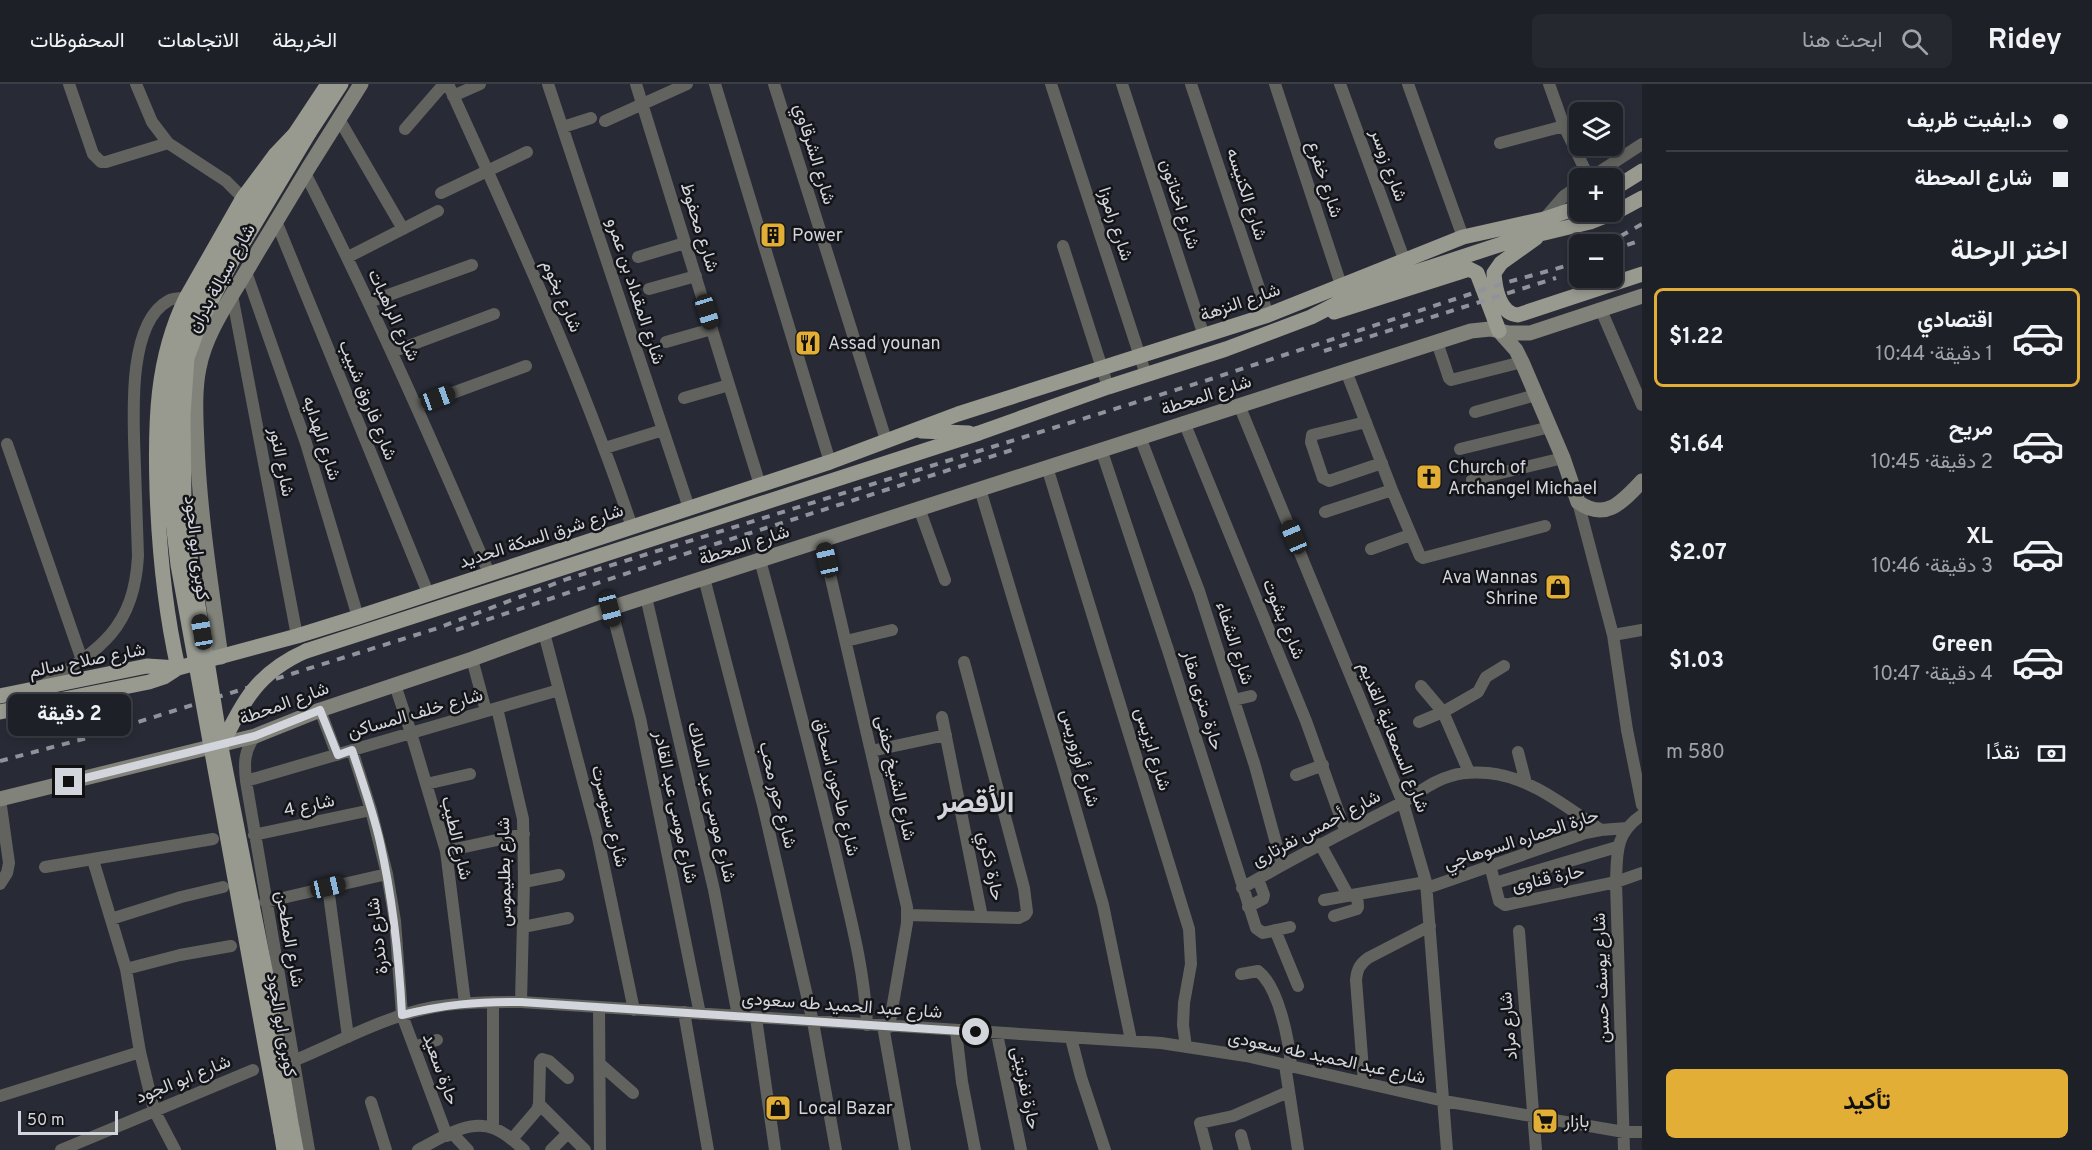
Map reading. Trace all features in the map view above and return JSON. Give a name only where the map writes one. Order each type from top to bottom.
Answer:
[{"type":"main road","name":"شارع سيالة بدران","points":[[302,134],[328,84]]},
{"type":"main road","name":"شارع سيالة بدران","points":[[178,668],[162,571],[155,430],[165,351],[177,315],[243,198],[275,155],[302,134],[341,84]]},
{"type":"main road","name":"شارع سيالة بدران","points":[[221,657],[200,497],[196,385],[200,362],[208,340],[232,295],[361,84]]},
{"type":"main road","name":"كوبرى ابو الجود","points":[[286,1131],[266,975],[221,747],[185,524],[183,438],[187,358],[201,320],[302,134]]},
{"type":"main road","name":"كوبرى ابو الجود","points":[[286,1131],[178,565],[171,504],[170,415],[173,371],[183,331],[220,257],[284,150],[302,134]]},
{"type":"main road","points":[[1623,183],[1642,171]]},
{"type":"main road","name":"شارع النزهة","points":[[912,430],[1268,315],[1463,237],[1590,222],[1642,198]]},
{"type":"main road","name":"شارع النزهة","points":[[221,747],[238,710],[260,680],[282,663],[306,651],[979,433],[1108,387],[1226,349],[1311,318],[1348,298],[1410,274],[1544,226],[1569,213]]},
{"type":"main road","points":[[1544,226],[1496,267],[1494,280],[1502,307],[1512,315],[1518,315],[1642,274]]},
{"type":"main road","points":[[1311,318],[1354,307],[1469,269],[1477,273],[1499,331],[1516,350],[1522,362],[1563,458],[1578,501],[1591,509],[1606,510],[1620,504],[1640,489]]},
{"type":"main road","points":[[1499,331],[1530,333],[1642,296]]},
{"type":"main road","name":"شارع المحطة","points":[[0,799],[255,736],[320,710],[472,659],[610,609],[919,508],[1480,328],[1499,331]]},
{"type":"main road","name":"شارع شرق السكة الحديد","points":[[178,668],[297,636],[830,462],[912,430]]},
{"type":"main road","points":[[912,430],[979,433]]},
{"type":"main road","name":"شارع صلاح سالم","points":[[0,696],[147,666],[178,668]]},
{"type":"main road","name":"شارع صلاح سالم","points":[[0,712],[149,682],[164,677],[178,668]]},
{"type":"main road","points":[[284,1150],[286,1131]]},
{"type":"main road","points":[[286,1131],[296,1150]]},
{"type":"street","points":[[69,84],[93,154],[100,162],[168,143]]},
{"type":"street","points":[[136,84],[152,122],[168,143],[226,181],[243,198]]},
{"type":"street","points":[[405,129],[446,84]]},
{"type":"street","name":"شارع بخوم","points":[[446,84],[488,171],[605,448],[632,527]]},
{"type":"street","points":[[453,96],[480,84]]},
{"type":"street","name":"شارع المقداد بن عمرو","points":[[548,84],[689,508]]},
{"type":"street","name":"شارع محفوظ","points":[[636,84],[760,485]]},
{"type":"street","points":[[605,121],[687,84]]},
{"type":"street","points":[[715,84],[830,462]]},
{"type":"street","name":"شارع الشرقاوي","points":[[774,84],[886,441]]},
{"type":"street","name":"شارع راموزا","points":[[1051,84],[1146,375]]},
{"type":"street","name":"شارع اخناتون","points":[[1122,84],[1204,336]]},
{"type":"street","name":"شارع الكنيسه","points":[[1191,84],[1268,315]]},
{"type":"street","name":"شارع خفرع","points":[[1275,84],[1341,285]]},
{"type":"street","name":"شارع زوسر","points":[[1340,84],[1404,259]]},
{"type":"street","points":[[1408,84],[1463,237]]},
{"type":"street","points":[[1549,84],[1564,126],[1585,168]]},
{"type":"street","points":[[339,118],[403,229]]},
{"type":"street","points":[[562,127],[591,118]]},
{"type":"street","points":[[1500,142],[1564,126]]},
{"type":"street","points":[[1605,168],[1642,144]]},
{"type":"street","points":[[441,193],[527,152]]},
{"type":"street","name":"شارع الراهبات","points":[[305,173],[348,257],[417,406],[489,573]]},
{"type":"street","points":[[1544,226],[1564,196],[1569,193]]},
{"type":"street","points":[[348,257],[438,211]]},
{"type":"street","name":"شارع فاروق شبيب","points":[[276,221],[428,593]]},
{"type":"street","points":[[638,256],[686,243]]},
{"type":"street","points":[[1063,246],[1108,387]]},
{"type":"street","points":[[369,302],[472,265]]},
{"type":"street","name":"شارع الهدايه","points":[[246,272],[306,443],[358,616]]},
{"type":"street","points":[[649,289],[696,276]]},
{"type":"street","name":"شارع النور","points":[[232,295],[297,636]]},
{"type":"street","name":"شارع سيالة بدران","points":[[37,689],[99,648],[118,624],[132,597],[137,576],[134,406],[136,369],[141,340],[154,314],[168,300],[186,298]]},
{"type":"street","points":[[1601,310],[1642,405]]},
{"type":"street","points":[[392,352],[494,314]]},
{"type":"street","points":[[666,342],[712,329]]},
{"type":"street","points":[[1437,342],[1449,378],[1452,380],[1522,362]]},
{"type":"street","points":[[417,406],[526,366]]},
{"type":"street","points":[[1346,371],[1420,556],[1423,558],[1545,526]]},
{"type":"street","points":[[684,398],[729,385]]},
{"type":"street","points":[[1475,412],[1536,395]]},
{"type":"street","name":"شارع السمعانية القديم","points":[[1239,405],[1403,802],[1427,885],[1447,1150]]},
{"type":"street","name":"شارع بشوت","points":[[1184,422],[1323,765],[1345,830]]},
{"type":"street","points":[[1366,422],[1312,435],[1311,442],[1323,478],[1329,481],[1382,464]]},
{"type":"street","points":[[1460,449],[1550,427]]},
{"type":"street","points":[[605,448],[663,430]]},
{"type":"street","name":"شارع الشفاء","points":[[1140,437],[1199,591],[1255,766],[1282,865]]},
{"type":"street","points":[[7,444],[82,660]]},
{"type":"street","name":"حارة مترى مقار","points":[[1101,450],[1168,650],[1248,907],[1259,932],[1275,930]]},
{"type":"street","points":[[1472,480],[1563,458]]},
{"type":"street","name":"شارع ايزيس","points":[[1047,467],[1189,928],[1191,964],[1184,1003],[1186,1047]]},
{"type":"street","name":"شارع أوزوريس","points":[[980,489],[1103,905],[1131,1040]]},
{"type":"street","points":[[1325,512],[1392,490]]},
{"type":"street","points":[[1578,501],[1613,635],[1627,730],[1642,805]]},
{"type":"street","points":[[919,508],[945,580]]},
{"type":"street","points":[[1371,549],[1410,535]]},
{"type":"street","name":"شارع الشيخ حفنى","points":[[822,540],[908,915],[886,1026],[905,1150]]},
{"type":"street","name":"شارع طاحون اسحاق","points":[[760,560],[818,777],[856,940],[862,968],[867,1025]]},
{"type":"street","name":"شارع حور محب","points":[[704,578],[763,805],[813,1022],[836,1150]]},
{"type":"street","name":"شارع موسى عبد الملاك","points":[[646,597],[714,890],[738,1016]]},
{"type":"street","name":"شارع موسى عبد القادر","points":[[610,609],[640,718],[700,1014]]},
{"type":"street","points":[[846,641],[892,630]]},
{"type":"street","points":[[1613,635],[1642,630]]},
{"type":"street","name":"شارع سنوسرت","points":[[544,633],[598,838],[634,1010]]},
{"type":"street","name":"شارع بطليموس","points":[[472,659],[492,710],[523,819],[521,1002]]},
{"type":"street","points":[[908,915],[1019,918],[1026,915],[1024,888],[964,662]]},
{"type":"street","points":[[1419,722],[1443,712],[1478,692],[1485,677],[1504,666]]},
{"type":"street","name":"شارع الطيب","points":[[395,685],[446,851],[465,1003]]},
{"type":"street","points":[[1421,686],[1443,712],[1469,772]]},
{"type":"street","name":"شارع خلف المساكن","points":[[246,781],[559,690]]},
{"type":"street","points":[[1234,700],[1251,696]]},
{"type":"street","points":[[320,710],[338,755]]},
{"type":"street","name":"حارة ذكري","points":[[942,717],[982,917]]},
{"type":"street","points":[[871,751],[945,735]]},
{"type":"street","name":"شارع المطحن","points":[[255,736],[247,747],[244,764],[246,781],[309,1150]]},
{"type":"street","name":"شارع دندرة","points":[[352,750],[371,810],[387,874],[395,921],[402,1015]]},
{"type":"street","points":[[1518,752],[1526,783]]},
{"type":"street","points":[[1296,775],[1323,765]]},
{"type":"street","name":"شارع أحمس نفرتارى","points":[[1242,888],[1434,783],[1469,772],[1488,773],[1526,783],[1601,830]]},
{"type":"street","points":[[426,784],[470,774]]},
{"type":"street","points":[[0,799],[9,863],[7,873],[0,884]]},
{"type":"street","name":"شارع 4","points":[[255,835],[371,810]]},
{"type":"street","name":"شارع يوسف حسن","points":[[1624,1150],[1616,882],[1617,847],[1627,828],[1642,815]]},
{"type":"street","name":"حارة الحماره السوهاجي","points":[[1324,900],[1427,885],[1585,833],[1627,828]]},
{"type":"street","points":[[446,851],[524,834]]},
{"type":"street","points":[[45,867],[213,838]]},
{"type":"street","points":[[1320,844],[1353,894],[1358,907],[1334,916]]},
{"type":"street","points":[[1494,883],[1617,847]]},
{"type":"street","points":[[93,860],[126,969],[140,1052],[154,1110],[175,1150]]},
{"type":"street","name":"حارة قناوى","points":[[1490,865],[1499,901],[1505,905],[1616,882],[1642,873]]},
{"type":"street","points":[[266,902],[387,874]]},
{"type":"street","points":[[524,882],[559,875]]},
{"type":"street","points":[[1248,907],[1263,899],[1264,895],[1258,879]]},
{"type":"street","points":[[111,920],[171,900],[223,887]]},
{"type":"street","points":[[328,887],[348,1037]]},
{"type":"street","points":[[523,927],[568,918]]},
{"type":"street","points":[[1364,1083],[1357,971],[1361,963],[1368,958],[1430,926]]},
{"type":"street","points":[[1290,927],[1275,930],[1298,986]]},
{"type":"street","name":"شارع مراد","points":[[1519,932],[1536,1150]]},
{"type":"street","points":[[126,969],[180,955],[231,946]]},
{"type":"street","points":[[1241,974],[1258,971],[1268,984],[1280,1010],[1286,1029],[1288,1092],[1298,1150]]},
{"type":"street","points":[[493,1002],[493,1128]]},
{"type":"street","name":"شارع عبد الحميد طه سعودى","points":[[293,1061],[402,1015],[433,1007],[465,1003],[521,1002],[997,1034],[1131,1040],[1288,1065],[1444,1101],[1534,1118],[1624,1132],[1642,1132]]},
{"type":"street","points":[[599,1008],[600,1150]]},
{"type":"street","points":[[684,1012],[708,1150]]},
{"type":"street","name":"حارة سعيد","points":[[402,1015],[450,1134]]},
{"type":"street","points":[[756,1018],[775,1150]]},
{"type":"street","points":[[956,1031],[962,1082],[975,1150]]},
{"type":"street","name":"حارة نفرتيتى","points":[[997,1034],[1021,1150]]},
{"type":"street","points":[[1071,1038],[1081,1077],[1106,1150]]},
{"type":"street","points":[[414,1047],[437,1040]]},
{"type":"street","points":[[0,1096],[140,1052]]},
{"type":"street","points":[[512,1139],[534,1115],[539,1104],[542,1059],[549,1060],[568,1078]]},
{"type":"street","points":[[600,1064],[633,1093]]},
{"type":"street","name":"شارع ابو الجود","points":[[61,1150],[253,1070]]},
{"type":"street","points":[[1207,1150],[1200,1123],[1233,1116],[1288,1092]]},
{"type":"street","points":[[371,1102],[386,1150]]},
{"type":"street","points":[[539,1104],[585,1150]]},
{"type":"street","points":[[418,1150],[450,1134],[472,1127],[493,1128],[512,1139],[524,1150]]},
{"type":"street","points":[[551,1150],[568,1132]]},
{"type":"street","points":[[450,1134],[468,1150]]},
{"type":"street","points":[[1241,1135],[1245,1150]]},
{"type":"railway","points":[[1623,235],[1642,224]]},
{"type":"railway","points":[[1623,246],[1642,240]]},
{"type":"railway","points":[[0,761],[87,738],[438,628],[567,579],[1211,379],[1501,284],[1569,265]]},
{"type":"railway","points":[[1324,351],[1556,278]]},
{"type":"railway","points":[[456,630],[706,547],[1015,449]]},
{"type":"place","name":"Power","points":[[773,235]]},
{"type":"place","name":"Assad younan","points":[[808,343]]},
{"type":"place","name":"Church of Archangel Michael","points":[[1429,477]]},
{"type":"place","name":"Ava Wannas Shrine","points":[[1558,587]]},
{"type":"place","name":"Local Bazar","points":[[778,1108]]},
{"type":"place","name":"بازار","points":[[1545,1121]]},
{"type":"district","name":"الأقصر","points":[[976,802]]},
{"type":"route","points":[[69,782],[255,736],[320,710],[338,755],[352,750],[380,842],[395,921],[402,1015],[433,1007],[465,1003],[521,1002],[976,1032]]}]
